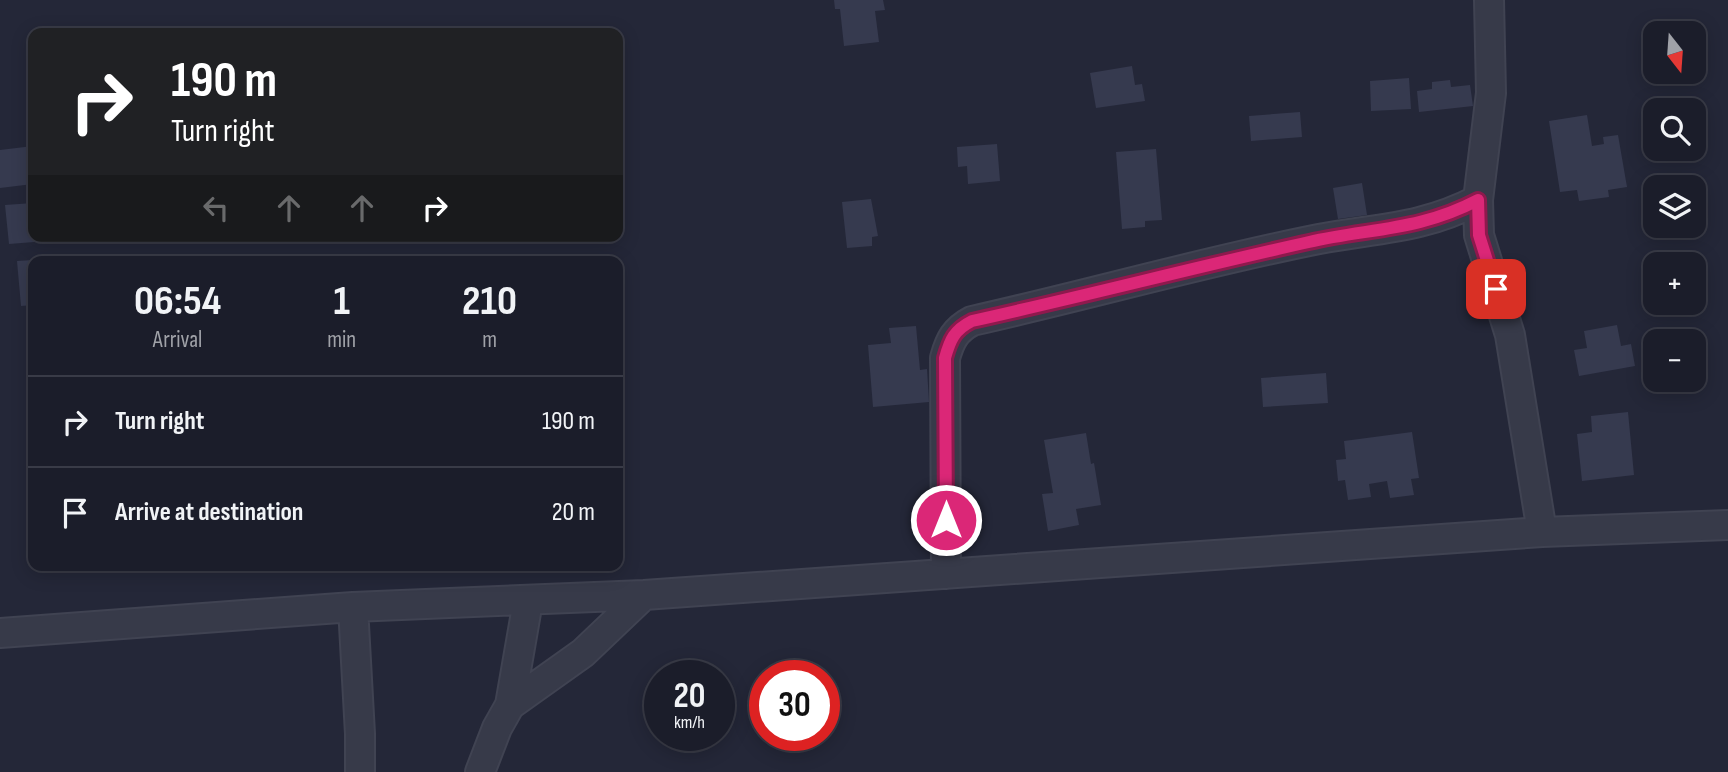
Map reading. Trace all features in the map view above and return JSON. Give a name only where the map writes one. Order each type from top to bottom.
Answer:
[{"type":"street","points":[[1489,0],[1491,93],[1478,200],[1479,235],[1510,335],[1542,533]]},
{"type":"street","points":[[946,574],[945,358],[950,339],[960,327],[972,321],[1307,242],[1420,224],[1457,211],[1478,200]]},
{"type":"street","points":[[0,633],[353,607],[644,595],[1542,533],[1718,525],[1728,549]]},
{"type":"street","points":[[510,705],[583,653],[644,595]]},
{"type":"street","points":[[481,772],[497,728],[510,705],[528,601]]},
{"type":"street","points":[[353,607],[360,772]]},
{"type":"building","points":[[834,0],[883,0],[885,10],[875,11],[879,42],[844,46],[840,9],[835,9]]},
{"type":"building","points":[[1132,66],[1135,85],[1142,84],[1145,101],[1096,108],[1090,73]]},
{"type":"building","points":[[1409,78],[1411,109],[1371,111],[1370,81]]},
{"type":"building","points":[[1450,80],[1451,87],[1470,85],[1473,106],[1419,112],[1417,91],[1432,89],[1432,82]]},
{"type":"building","points":[[1300,112],[1302,137],[1251,141],[1249,116]]},
{"type":"building","points":[[1587,115],[1592,146],[1604,144],[1603,137],[1618,135],[1627,187],[1608,190],[1609,197],[1579,201],[1577,190],[1560,192],[1549,121]]},
{"type":"building","points":[[997,144],[1000,181],[968,184],[967,166],[958,167],[957,147]]},
{"type":"building","points":[[28,147],[28,185],[0,188],[0,150]]},
{"type":"building","points":[[1156,149],[1162,220],[1145,221],[1145,227],[1122,229],[1116,152]]},
{"type":"building","points":[[1362,183],[1367,215],[1338,219],[1333,188]]},
{"type":"building","points":[[871,199],[878,236],[872,237],[872,246],[847,248],[842,202]]},
{"type":"building","points":[[28,203],[28,242],[34,242],[9,244],[5,205]]},
{"type":"building","points":[[28,260],[28,305],[21,306],[17,261]]},
{"type":"building","points":[[1617,325],[1621,346],[1631,344],[1635,366],[1579,376],[1574,350],[1587,348],[1584,331]]},
{"type":"building","points":[[916,326],[920,370],[927,369],[929,402],[873,407],[868,345],[891,343],[889,328]]},
{"type":"building","points":[[1326,373],[1328,403],[1263,407],[1261,378]]},
{"type":"building","points":[[1628,412],[1634,475],[1582,481],[1577,434],[1592,432],[1591,416]]},
{"type":"building","points":[[1412,432],[1419,478],[1411,479],[1414,495],[1390,498],[1387,481],[1369,484],[1371,497],[1348,500],[1345,480],[1338,481],[1336,460],[1346,459],[1344,441]]},
{"type":"building","points":[[1086,433],[1101,505],[1076,509],[1079,525],[1048,531],[1042,494],[1053,493],[1044,440]]},
{"type":"route","points":[[946,520],[945,358],[950,339],[960,327],[972,321],[1320,239],[1420,224],[1457,211],[1478,200],[1479,235],[1496,289]]}]
